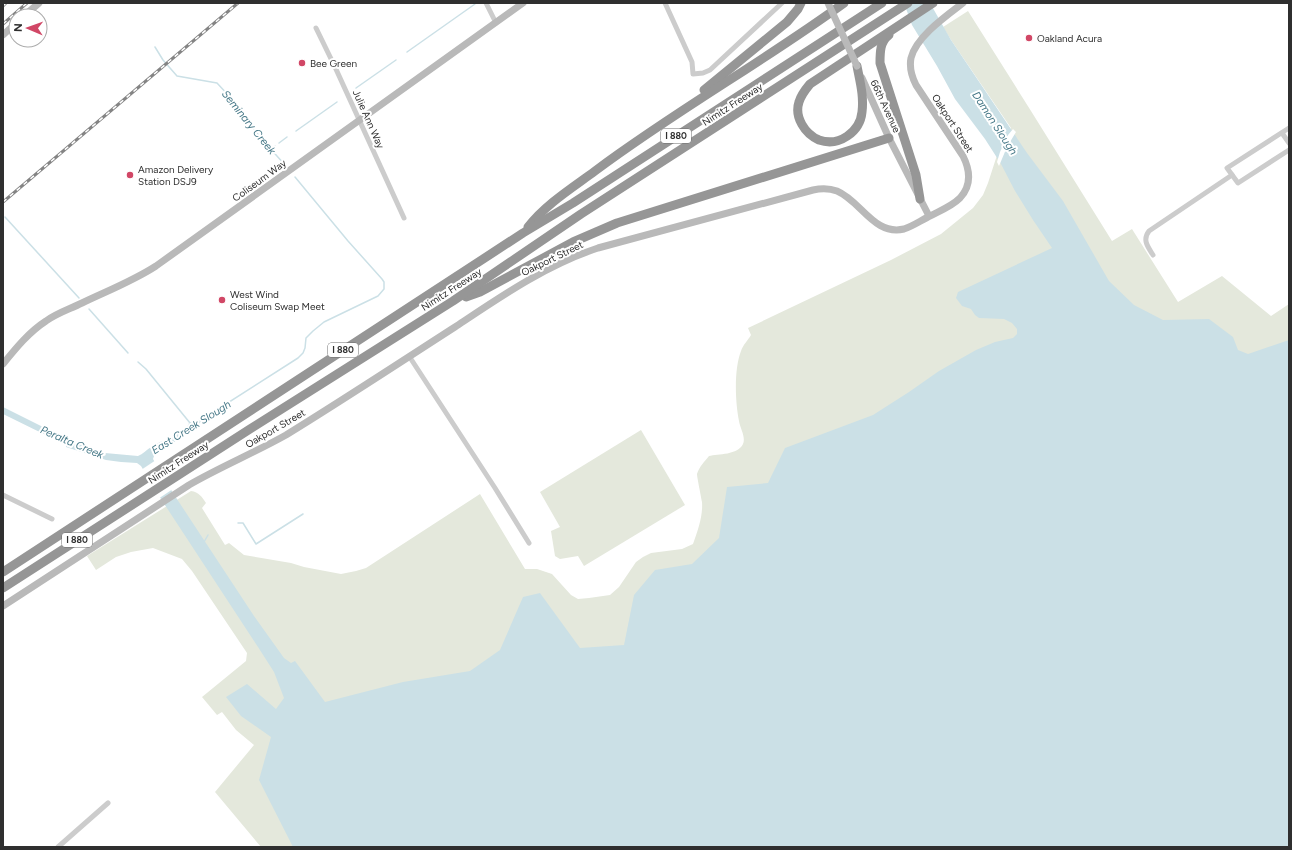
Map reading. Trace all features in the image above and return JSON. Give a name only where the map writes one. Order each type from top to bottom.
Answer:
[{"type":"highway","points":[[685,109],[704,91],[787,22],[798,9],[800,3]]},
{"type":"highway","points":[[523,233],[538,214],[613,158],[821,20],[844,3]]},
{"type":"highway","name":"Nimitz Freeway","points":[[3,572],[523,233],[573,203],[882,3]]},
{"type":"highway","name":"Nimitz Freeway","points":[[3,588],[453,301],[582,214],[908,3]]},
{"type":"highway","points":[[857,66],[863,95],[862,114],[859,124],[854,131],[840,140],[819,140],[808,133],[798,114],[798,104],[803,92],[810,84],[933,3]]},
{"type":"highway","points":[[902,24],[885,38],[880,53],[880,63],[916,175],[920,199]]},
{"type":"highway","points":[[453,301],[480,292],[573,242],[617,223],[889,138]]},
{"type":"main road","name":"Coliseum Way","points":[[3,364],[34,329],[59,314],[136,278],[156,266],[523,3]]},
{"type":"main road","name":"66th Avenue","points":[[828,3],[889,138],[929,216]]},
{"type":"main road","name":"Oakport Street","points":[[3,606],[179,491],[286,435],[520,285],[573,257],[598,248],[813,190],[830,189],[839,192],[846,196],[880,225],[888,229],[896,230],[914,225],[958,199],[965,192],[968,183],[968,166],[916,85],[910,67],[911,59],[917,45],[932,29],[963,3]]},
{"type":"street","points":[[486,3],[496,23]]},
{"type":"street","points":[[665,3],[692,62],[693,74],[710,70],[782,3]]},
{"type":"street","name":"Julie Ann Way","points":[[316,28],[404,218]]},
{"type":"street","points":[[1289,128],[1228,168],[1238,183],[1289,150]]},
{"type":"street","points":[[1282,133],[1289,143]]},
{"type":"street","points":[[1153,255],[1146,244],[1146,234],[1232,175]]},
{"type":"street","points":[[409,356],[529,543]]},
{"type":"street","points":[[3,495],[52,519]]},
{"type":"street","points":[[58,847],[108,803]]},
{"type":"shaded area","points":[[968,11],[1112,241],[1132,229],[1178,302],[1222,276],[1271,316],[1289,304],[1289,847],[261,847],[215,792],[254,745],[236,730],[222,712],[217,715],[202,697],[246,661],[247,653],[192,571],[182,559],[153,548],[131,552],[116,557],[96,570],[87,556],[191,491],[202,497],[206,503],[202,508],[225,545],[229,543],[244,555],[341,574],[366,568],[480,494],[525,569],[537,569],[552,574],[571,595],[578,599],[610,595],[619,587],[636,562],[643,557],[651,553],[682,549],[693,544],[702,512],[702,502],[697,476],[698,471],[709,456],[737,450],[744,441],[738,413],[736,376],[741,351],[751,335],[748,328],[891,260],[941,234],[973,208],[983,195],[999,149],[1011,128],[943,27]]},
{"type":"shaded area","points":[[641,430],[685,505],[584,566],[578,556],[560,559],[555,556],[551,531],[560,527],[540,492]]},
{"type":"water","points":[[904,3],[930,3],[951,40],[1027,153],[1063,201],[1109,281],[1134,305],[1163,320],[1209,319],[1233,337],[1238,350],[1248,354],[1289,340],[1289,847],[293,847],[259,780],[271,737],[241,716],[226,697],[247,684],[276,709],[284,698],[274,672],[141,466],[137,463],[106,460],[66,447],[66,445],[3,414],[3,407],[71,441],[105,453],[138,456],[155,444],[178,434],[187,427],[189,423],[203,419],[180,438],[154,456],[153,459],[173,493],[254,616],[284,658],[291,663],[295,661],[325,702],[403,682],[470,671],[500,650],[523,597],[540,593],[580,648],[624,645],[634,595],[655,570],[692,564],[719,538],[727,487],[768,483],[785,448],[873,415],[939,371],[976,350],[995,342],[1013,338],[1017,334],[1017,329],[1012,323],[1004,319],[979,318],[971,309],[962,306],[956,298],[958,292],[1052,248],[1015,191],[1001,164],[985,139],[955,99],[912,25]]},
{"type":"pier","points":[[1013,129],[1016,132],[1007,147],[999,166],[997,162],[1000,152],[1008,135]]},
{"type":"pier","points":[[156,460],[173,489],[158,499],[141,470]]},
{"type":"waterway","points":[[407,52],[475,4]]},
{"type":"waterway","name":"Seminary Creek","points":[[155,47],[163,60],[177,76],[217,83],[229,96],[260,137],[285,165]]},
{"type":"waterway","points":[[356,88],[396,60]]},
{"type":"waterway","points":[[296,131],[337,102]]},
{"type":"waterway","points":[[279,143],[287,137]]},
{"type":"waterway","name":"Seminary Creek","points":[[271,150],[275,146]]},
{"type":"waterway","name":"East Creek Slough","points":[[201,420],[298,358],[303,353],[306,338],[324,322],[378,296],[384,289],[384,282],[382,279],[348,241],[295,177]]},
{"type":"waterway","points":[[5,217],[79,298]]},
{"type":"waterway","points":[[89,309],[128,353]]},
{"type":"waterway","points":[[138,362],[146,369],[190,423]]},
{"type":"waterway","points":[[238,523],[243,523],[256,544],[303,514]]},
{"type":"waterway","points":[[204,542],[208,535]]},
{"type":"railway","points":[[3,6],[6,3]]},
{"type":"railway","points":[[3,24],[27,3]]},
{"type":"railway","points":[[3,202],[238,3]]},
{"type":"place","name":"Oakland Acura","points":[[1029,38]]},
{"type":"place","name":"Bee Green","points":[[302,63]]},
{"type":"place","name":"Amazon Delivery Station DSJ9","points":[[130,175]]},
{"type":"place","name":"West Wind Coliseum Swap Meet","points":[[222,300]]},
{"type":"water label","name":"Damon Slough","points":[[995,123]]},
{"type":"water label","name":"Peralta Creek","points":[[72,442]]}]
